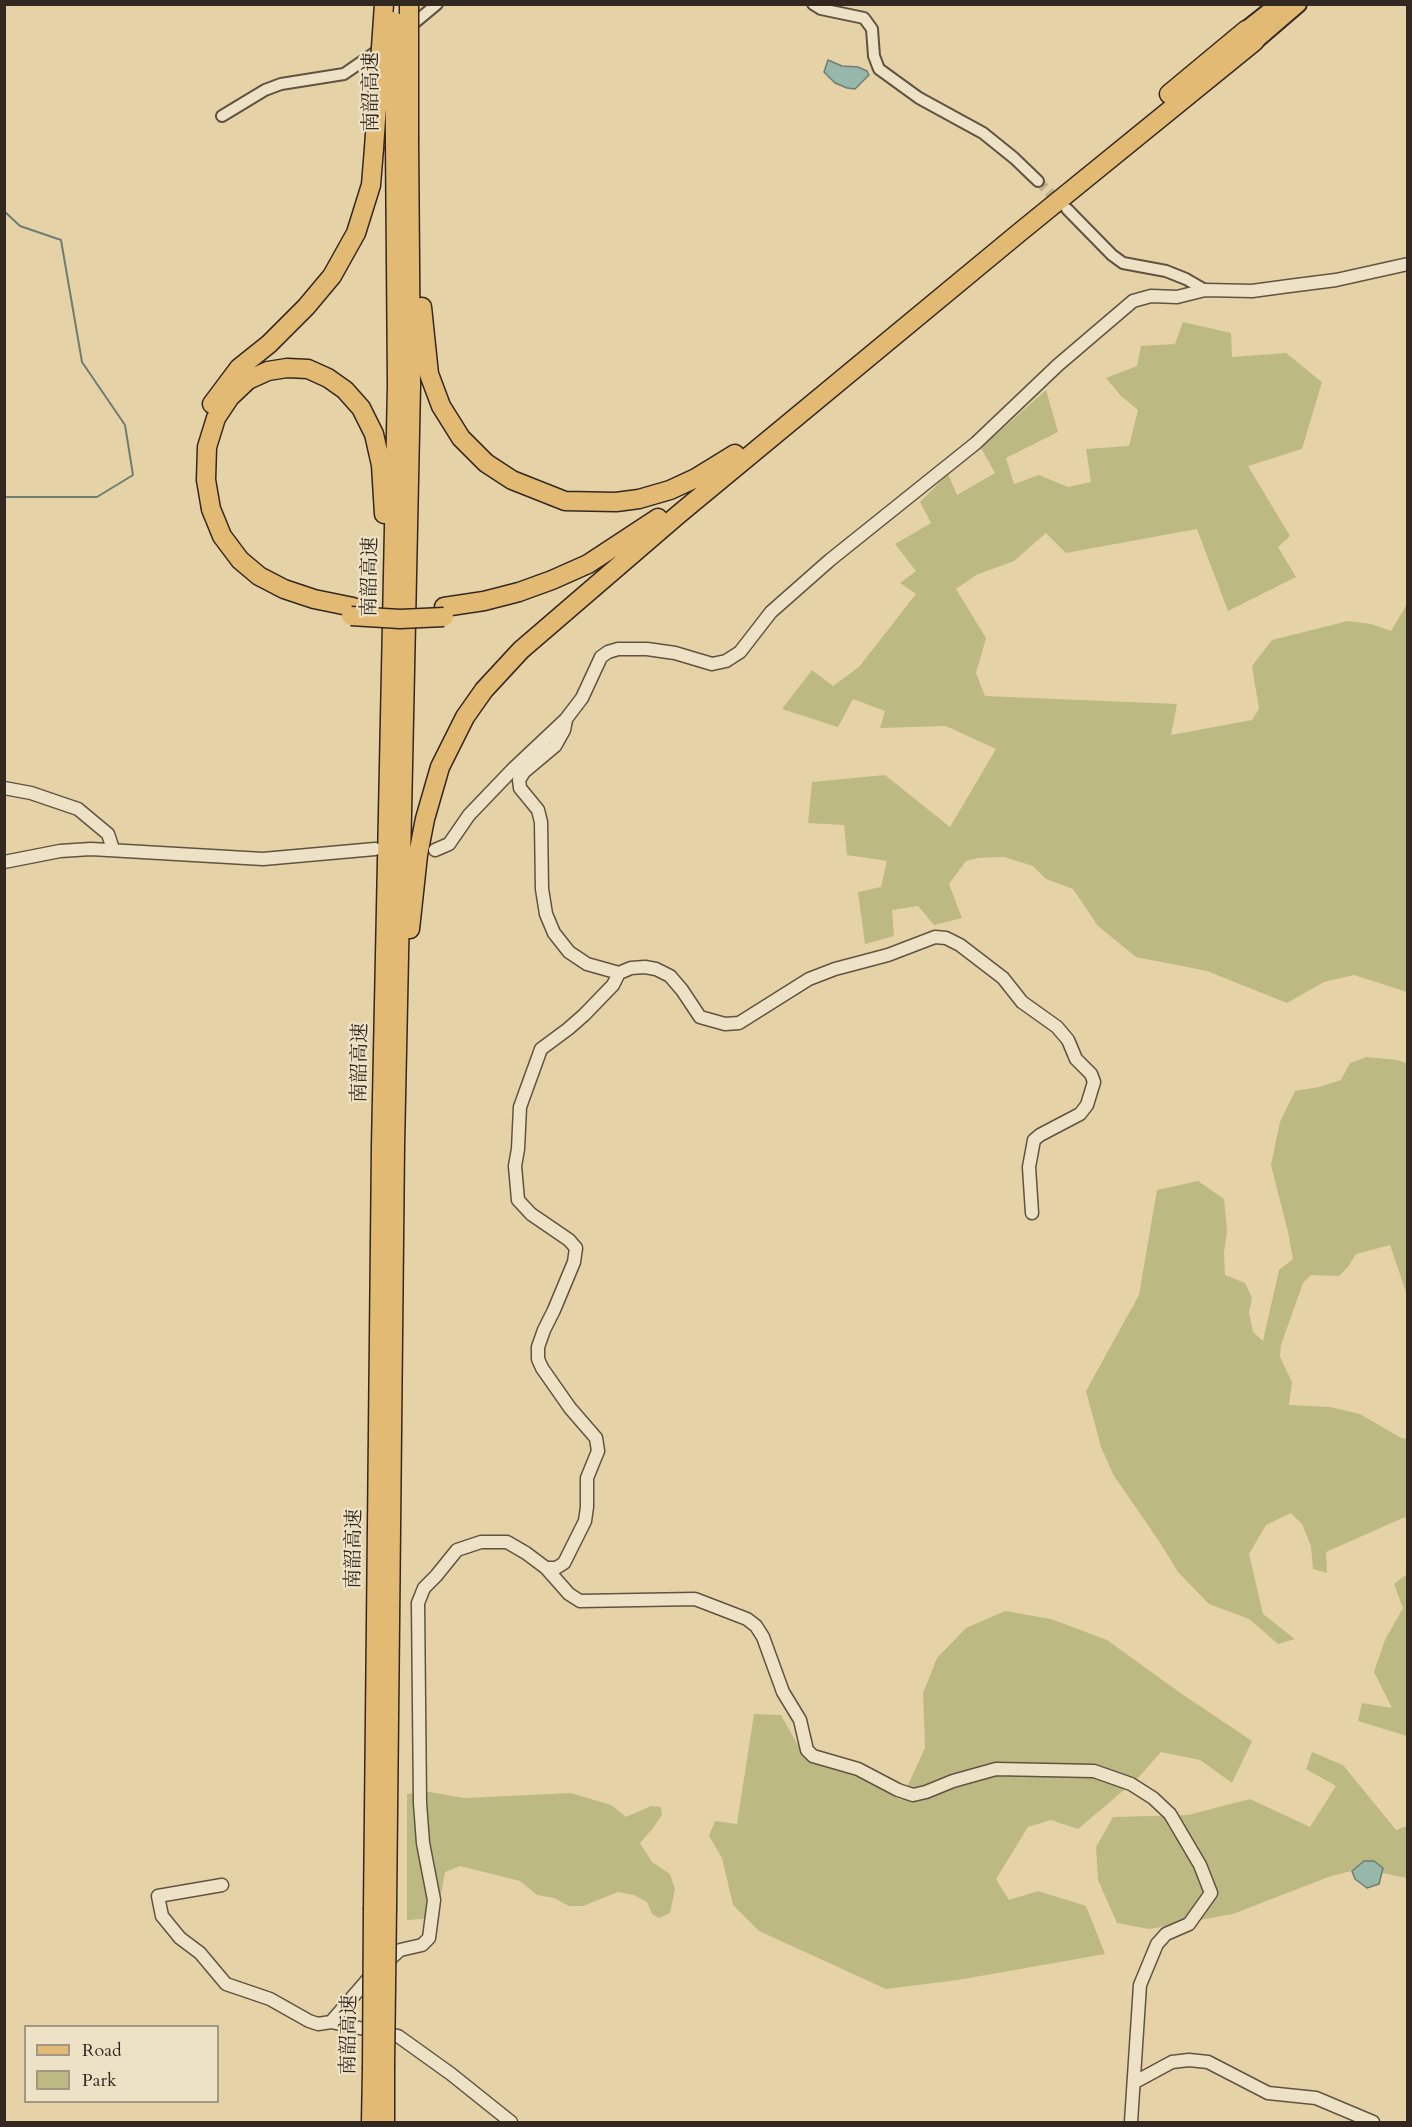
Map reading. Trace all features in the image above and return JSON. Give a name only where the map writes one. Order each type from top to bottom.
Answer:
[{"type":"highway","points":[[384,4],[371,185],[356,233],[332,276],[306,307],[269,344],[238,368],[217,394],[203,419],[196,446],[193,478],[199,509],[210,536],[227,561],[247,580],[277,597],[312,608],[444,612],[498,607],[534,597],[613,561],[663,528]]},
{"type":"highway","name":"南韶高速","points":[[371,2122],[378,2068],[411,385],[408,138],[394,4]]},
{"type":"highway","points":[[409,4],[419,93],[408,138],[419,221],[422,323],[429,374],[441,406],[461,438],[486,463],[512,480],[565,501],[616,502],[639,500],[670,490],[720,465],[759,438]]},
{"type":"highway","points":[[444,612],[519,592],[552,580],[588,564],[656,520],[1251,35]]},
{"type":"highway","points":[[395,1146],[418,855],[424,819],[440,767],[465,717],[484,690],[544,628],[1020,232],[1251,35]]},
{"type":"highway","name":"南韶高速","points":[[380,1908],[381,1146],[398,385],[408,138]]},
{"type":"highway","points":[[352,611],[284,589],[259,576],[240,560],[222,536],[211,509],[206,480],[207,447],[216,418],[230,397],[248,380],[268,371],[288,368],[308,369],[328,378],[345,390],[361,408],[374,434],[381,465],[384,510],[384,722],[388,802]]},
{"type":"highway","name":"南韶高速","points":[[378,2068],[384,2122]]},
{"type":"main road","points":[[1251,35],[1279,4]]},
{"type":"main road","points":[[1251,35],[1298,4]]},
{"type":"street","points":[[222,116],[265,90],[281,84],[344,74],[366,60],[437,4]]},
{"type":"street","points":[[813,4],[821,9],[864,18],[872,29],[873,56],[879,69],[919,98],[983,134],[1014,158],[1038,181]]},
{"type":"street","points":[[1066,209],[1123,263],[1166,271],[1205,290]]},
{"type":"street","points":[[435,850],[449,844],[469,815],[566,719],[582,698],[602,657],[608,652],[647,649],[675,653],[712,664],[726,661],[740,652],[771,612],[830,560],[976,443],[1058,365],[1133,301],[1150,296],[1177,297],[1205,290],[1252,291],[1336,280],[1407,264]]},
{"type":"street","points":[[566,719],[564,730],[555,746],[524,772],[519,780],[520,788],[538,810],[541,822],[542,889],[546,914],[554,933],[569,952],[587,964],[619,973],[638,968],[656,969],[670,976],[700,1017],[732,1024],[739,1023],[809,979],[835,969],[888,955],[935,937],[946,938],[960,945],[1003,978],[1022,1002],[1056,1027],[1068,1040],[1076,1059],[1091,1074],[1094,1082],[1087,1105],[1080,1114],[1034,1140],[1029,1167],[1032,1213]]},
{"type":"street","points":[[4,788],[31,792],[78,809],[108,834],[113,849]]},
{"type":"street","points":[[4,862],[60,851],[113,849],[153,854],[263,859],[375,849]]},
{"type":"street","points":[[546,1568],[556,1568],[564,1563],[585,1521],[587,1478],[598,1451],[596,1438],[565,1402],[538,1359],[538,1347],[574,1262],[576,1248],[569,1240],[531,1214],[518,1200],[515,1167],[518,1149],[518,1118],[524,1094],[541,1049],[584,1015],[613,985],[619,973]]},
{"type":"street","points":[[331,2022],[369,1978],[400,1950],[422,1945],[429,1938],[432,1929],[434,1900],[424,1854],[420,1803],[418,1627],[420,1594],[457,1550],[481,1542],[507,1542],[546,1568],[569,1594],[580,1601],[695,1599],[747,1619],[756,1626],[763,1637],[783,1692],[800,1720],[807,1750],[813,1756],[858,1769],[898,1790],[913,1795],[996,1769],[1094,1771],[1131,1784],[1153,1798],[1170,1814],[1185,1838],[1200,1865],[1211,1893],[1189,1924],[1166,1934],[1156,1944],[1149,1959],[1140,1985],[1131,2122]]},
{"type":"street","points":[[222,1885],[158,1896],[162,1916],[171,1930],[200,1953],[226,1984],[270,1999],[318,2024],[331,2022],[398,2036],[451,2074],[511,2122]]},
{"type":"street","points":[[1134,2082],[1172,2061],[1208,2062],[1268,2093],[1316,2098],[1373,2122]]},
{"type":"green space","points":[[1183,322],[1231,333],[1232,357],[1286,353],[1322,382],[1302,449],[1248,466],[1290,536],[1278,547],[1296,577],[1228,611],[1197,529],[1066,553],[1046,533],[1014,561],[976,575],[956,589],[986,638],[976,673],[985,696],[1177,704],[1171,735],[1252,720],[1259,709],[1252,666],[1272,640],[1348,621],[1371,624],[1391,631],[1407,604],[1407,992],[1354,975],[1324,982],[1287,1003],[1207,971],[1136,957],[1098,926],[1073,889],[1046,879],[1033,866],[1004,857],[966,861],[949,884],[962,918],[934,925],[918,906],[892,910],[894,936],[865,944],[858,892],[881,887],[887,861],[847,855],[844,825],[808,823],[812,782],[885,775],[950,827],[996,749],[946,726],[880,728],[885,711],[853,699],[838,727],[782,709],[812,670],[833,686],[859,667],[916,594],[900,583],[916,571],[895,544],[931,523],[920,502],[948,474],[957,495],[995,473],[981,448],[1046,390],[1058,432],[1006,458],[1014,484],[1039,475],[1068,487],[1091,482],[1086,449],[1129,446],[1138,410],[1121,396],[1106,378],[1137,366],[1141,346],[1175,344]]},
{"type":"green space","points":[[1367,1057],[1407,1063],[1407,1295],[1390,1245],[1356,1254],[1339,1276],[1311,1275],[1303,1283],[1281,1345],[1280,1357],[1292,1382],[1289,1405],[1330,1407],[1360,1414],[1401,1438],[1407,1439],[1407,1519],[1405,1517],[1326,1552],[1327,1573],[1313,1569],[1311,1546],[1302,1524],[1291,1513],[1266,1525],[1249,1554],[1263,1614],[1295,1639],[1278,1644],[1249,1619],[1209,1604],[1178,1572],[1114,1476],[1101,1447],[1086,1391],[1139,1295],[1157,1190],[1198,1181],[1224,1199],[1227,1231],[1224,1253],[1225,1275],[1245,1283],[1252,1298],[1249,1312],[1253,1332],[1263,1341],[1279,1270],[1293,1259],[1271,1165],[1280,1122],[1295,1091],[1341,1080],[1350,1063]]},
{"type":"green space","points":[[1407,1574],[1407,1736],[1358,1721],[1362,1703],[1392,1708],[1374,1672],[1385,1640],[1403,1608],[1394,1584]]},
{"type":"green space","points":[[1005,1611],[1051,1619],[1107,1640],[1252,1741],[1232,1783],[1200,1760],[1161,1752],[1138,1778],[1078,1829],[1051,1820],[1028,1827],[996,1879],[1009,1900],[1038,1891],[1086,1906],[1105,1954],[958,1980],[886,1989],[759,1931],[733,1905],[722,1858],[709,1836],[715,1821],[737,1824],[754,1714],[781,1715],[805,1758],[860,1778],[901,1800],[925,1748],[923,1693],[937,1658],[966,1628]]},
{"type":"green space","points":[[1312,1752],[1343,1765],[1396,1830],[1407,1826],[1407,1878],[1382,1873],[1383,1868],[1364,1861],[1352,1871],[1331,1876],[1233,1914],[1149,1929],[1117,1923],[1098,1880],[1096,1847],[1113,1817],[1188,1815],[1250,1799],[1310,1827],[1336,1786],[1306,1769]]},
{"type":"green space","points":[[430,1792],[464,1798],[571,1793],[611,1805],[626,1817],[651,1806],[661,1807],[662,1815],[640,1843],[652,1862],[670,1874],[675,1889],[670,1913],[659,1918],[652,1914],[647,1902],[634,1895],[618,1892],[583,1906],[569,1906],[554,1898],[537,1895],[520,1881],[460,1866],[445,1872],[437,1918],[407,1920],[407,1794]]},
{"type":"shaded area","points":[[828,60],[842,66],[858,67],[867,71],[869,75],[855,89],[847,88],[835,83],[824,72]]},
{"type":"shaded area","points":[[1364,1861],[1374,1861],[1383,1868],[1379,1884],[1367,1888],[1355,1879],[1352,1871]]},
{"type":"waterway","points":[[4,211],[20,226],[61,240],[82,362],[125,425],[133,475],[97,497],[4,497]]},
{"type":"tunnel","points":[[1038,181],[1062,205]]}]
